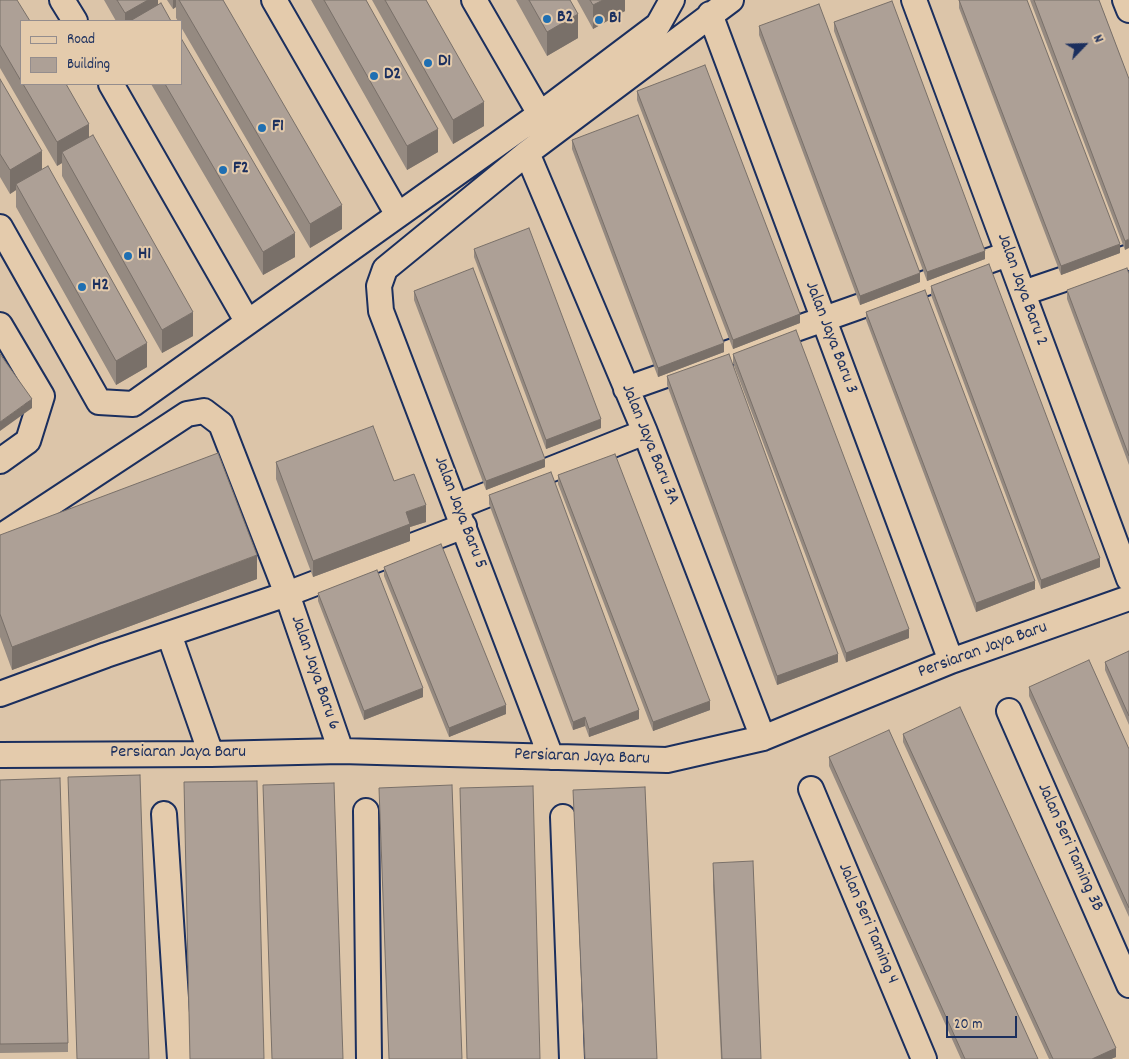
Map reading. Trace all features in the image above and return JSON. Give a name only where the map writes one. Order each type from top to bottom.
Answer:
[{"type":"street","points":[[62,0],[74,20]]},
{"type":"street","points":[[274,0],[398,215]]},
{"type":"street","points":[[474,0],[540,114]]},
{"type":"street","points":[[0,227],[99,402],[133,404],[540,114],[658,25],[672,0]]},
{"type":"street","name":"Jalan Jaya Baru 2","points":[[914,0],[1129,580]]},
{"type":"street","points":[[1125,0],[1129,10]]},
{"type":"street","points":[[527,154],[724,4]]},
{"type":"street","name":"Jalan Jaya Baru 3","points":[[724,4],[824,320],[951,661]]},
{"type":"street","points":[[112,85],[248,321]]},
{"type":"street","name":"Jalan Jaya Baru 5","points":[[527,154],[385,269],[379,286],[381,311],[551,757]]},
{"type":"street","name":"Jalan Jaya Baru 3A","points":[[527,154],[645,432],[763,738]]},
{"type":"street","points":[[626,389],[1008,254]]},
{"type":"street","points":[[1023,293],[1129,257]]},
{"type":"street","points":[[0,325],[42,396],[28,442],[0,461]]},
{"type":"street","name":"Jalan Jaya Baru 6","points":[[0,537],[186,414],[204,411],[221,424],[287,594],[341,752]]},
{"type":"street","points":[[0,694],[106,655],[287,594],[645,432]]},
{"type":"street","name":"Persiaran Jaya Baru","points":[[4,755],[341,752],[667,760],[763,738],[951,661],[1129,598]]},
{"type":"street","points":[[169,634],[211,754]]},
{"type":"street","name":"Jalan Seri Taming 3B","points":[[1009,711],[1129,985]]},
{"type":"street","name":"Jalan Seri Taming 4","points":[[811,788],[924,1059]]},
{"type":"street","points":[[366,811],[369,1059]]},
{"type":"street","points":[[164,814],[180,1059]]},
{"type":"street","points":[[563,817],[572,1059]]},
{"type":"building","points":[[0,0],[17,0],[29,20],[20,20],[20,79],[0,45]]},
{"type":"building","points":[[117,0],[148,0],[125,13]]},
{"type":"building","name":"F1","points":[[179,0],[223,0],[342,205],[310,224]]},
{"type":"building","points":[[324,0],[366,0],[438,129],[407,146]]},
{"type":"building","points":[[385,0],[426,0],[484,102],[453,120]]},
{"type":"building","points":[[529,0],[570,0],[578,14],[547,32]]},
{"type":"building","points":[[590,0],[603,0],[593,5]]},
{"type":"building","points":[[959,0],[1027,0],[1120,244],[1061,266]]},
{"type":"building","points":[[1034,0],[1099,0],[1129,79],[1129,239],[1125,241]]},
{"type":"building","points":[[892,1],[985,251],[927,272],[834,22]]},
{"type":"building","points":[[161,3],[170,20],[132,20]]},
{"type":"building","points":[[819,4],[920,273],[860,296],[759,26]]},
{"type":"building","name":"F2","points":[[182,40],[295,233],[263,252],[166,85],[182,85]]},
{"type":"building","points":[[705,65],[800,314],[733,340],[637,91]]},
{"type":"building","points":[[0,79],[42,151],[10,170],[0,154]]},
{"type":"building","points":[[24,85],[67,85],[89,124],[57,142]]},
{"type":"building","points":[[638,115],[724,343],[658,368],[572,140]]},
{"type":"building","name":"H1","points":[[93,135],[193,312],[162,330],[62,152]]},
{"type":"building","name":"H2","points":[[48,166],[147,343],[116,361],[16,184]]},
{"type":"building","points":[[529,228],[601,419],[546,440],[474,249]]},
{"type":"building","points":[[989,264],[1100,558],[1041,580],[931,286]]},
{"type":"building","points":[[473,268],[545,459],[486,481],[414,291]]},
{"type":"building","points":[[1127,268],[1129,274],[1129,456],[1067,290]]},
{"type":"building","points":[[925,290],[1035,581],[976,603],[866,312]]},
{"type":"building","points":[[796,330],[909,629],[846,653],[733,354]]},
{"type":"building","points":[[0,354],[32,399],[0,422]]},
{"type":"building","points":[[729,354],[838,654],[777,676],[667,376]]},
{"type":"building","points":[[373,426],[394,481],[414,474],[426,505],[406,512],[410,524],[313,561],[276,462]]},
{"type":"building","points":[[218,453],[257,555],[12,647],[0,614],[0,535]]},
{"type":"building","points":[[615,454],[710,701],[653,722],[558,475]]},
{"type":"building","points":[[551,472],[639,710],[589,729],[585,717],[573,722],[489,495]]},
{"type":"building","points":[[441,544],[506,705],[449,728],[384,567]]},
{"type":"building","points":[[377,570],[423,688],[364,711],[318,593]]},
{"type":"building","points":[[1129,651],[1129,716],[1105,662]]},
{"type":"building","points":[[1089,660],[1129,749],[1129,908],[1029,687]]},
{"type":"building","points":[[960,707],[1116,1048],[1092,1059],[1053,1059],[903,734]]},
{"type":"building","points":[[889,730],[1038,1059],[965,1059],[829,757]]},
{"type":"building","points":[[140,775],[149,1059],[77,1059],[68,777]]},
{"type":"building","points":[[60,778],[68,1043],[0,1044],[0,780]]},
{"type":"building","points":[[257,781],[264,1059],[190,1059],[184,782]]},
{"type":"building","points":[[334,783],[343,1059],[272,1059],[263,785]]},
{"type":"building","points":[[452,785],[462,1059],[389,1059],[379,788]]},
{"type":"building","points":[[533,786],[540,1059],[467,1059],[460,788]]},
{"type":"building","points":[[645,787],[657,1059],[585,1059],[573,790]]},
{"type":"building","points":[[753,861],[761,1059],[722,1059],[713,863]]},
{"type":"place","name":"B2","points":[[547,19]]},
{"type":"place","name":"B1","points":[[599,20]]},
{"type":"place","name":"D1","points":[[428,63]]},
{"type":"place","name":"D2","points":[[374,76]]},
{"type":"place","name":"F1","points":[[262,128]]},
{"type":"place","name":"F2","points":[[223,170]]},
{"type":"place","name":"H1","points":[[128,256]]},
{"type":"place","name":"H2","points":[[82,287]]}]
